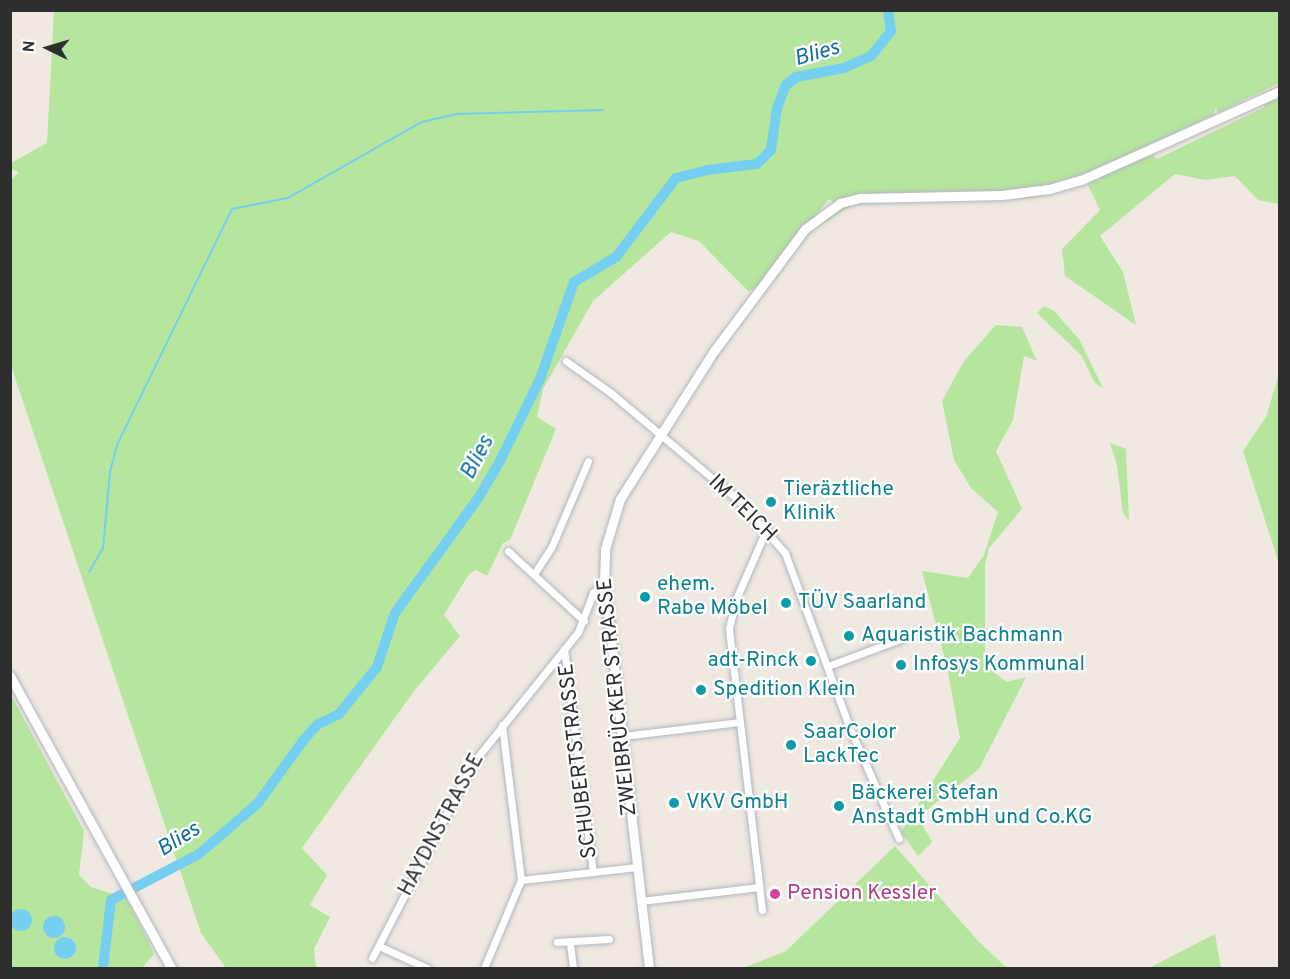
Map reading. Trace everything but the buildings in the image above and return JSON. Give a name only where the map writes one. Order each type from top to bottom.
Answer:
[{"type":"street","name":"ZWEIBRÜCKER STRASSE","points":[[649,969],[604,582],[605,549],[615,511],[659,435],[760,288],[813,221],[840,203],[860,198],[1002,195],[1049,189],[1081,180],[1278,91]]},
{"type":"street","name":"IM TEICH","points":[[566,361],[659,435],[767,528],[793,568],[867,771],[899,839]]},
{"type":"street","points":[[534,574],[552,546],[588,461]]},
{"type":"street","points":[[762,910],[738,722],[729,628],[736,599],[767,528]]},
{"type":"street","points":[[508,551],[584,621]]},
{"type":"street","name":"HAYDNSTRASSE","points":[[372,958],[468,773],[502,725],[584,621],[593,593],[604,582]]},
{"type":"street","points":[[828,666],[903,638]]},
{"type":"street","name":"SCHUBERTSTRASSE","points":[[564,649],[593,872]]},
{"type":"street","points":[[10,676],[171,969]]},
{"type":"street","points":[[622,736],[738,722]]},
{"type":"street","points":[[484,969],[521,880],[502,725]]},
{"type":"street","points":[[521,880],[638,867]]},
{"type":"street","points":[[641,901],[759,887]]},
{"type":"street","points":[[557,942],[609,939]]},
{"type":"street","points":[[570,943],[573,969]]},
{"type":"street","points":[[379,945],[427,969]]},
{"type":"green space","points":[[54,11],[1279,11],[1279,83],[1218,113],[1216,107],[1213,115],[1096,170],[1033,190],[834,202],[829,199],[756,289],[748,291],[699,241],[671,232],[593,301],[543,389],[537,417],[556,429],[510,540],[503,543],[487,576],[476,570],[469,574],[444,615],[460,636],[414,691],[302,848],[327,875],[310,905],[330,917],[314,949],[316,968],[226,968],[201,933],[11,366],[10,181],[19,172],[11,169],[11,163],[47,143]]},
{"type":"green space","points":[[1279,95],[1279,204],[1258,200],[1235,176],[1205,180],[1175,174],[1100,236],[1123,272],[1136,325],[1065,276],[1062,249],[1100,210],[1087,183],[1034,198],[867,203],[849,207],[812,231],[762,291],[806,233],[831,210],[852,202],[1039,194],[1168,142],[1153,156],[1157,159],[1265,107],[1261,100]]},
{"type":"green space","points":[[1044,306],[1054,311],[1079,339],[1103,388],[1095,383],[1081,355],[1037,313]]},
{"type":"green space","points":[[996,325],[1022,327],[1037,361],[1024,356],[1013,420],[996,451],[1022,509],[989,548],[985,566],[985,657],[989,669],[1007,682],[1026,677],[979,769],[918,817],[932,842],[918,856],[901,832],[960,738],[947,667],[922,571],[968,578],[984,555],[998,512],[971,488],[954,460],[942,401],[964,361]]},
{"type":"green space","points":[[1279,374],[1279,564],[1243,451],[1266,417]]},
{"type":"green space","points":[[1110,443],[1126,449],[1129,521],[1123,513],[1117,465]]},
{"type":"green space","points":[[11,695],[84,831],[79,875],[91,887],[126,898],[138,920],[154,954],[142,968],[11,968]]},
{"type":"green space","points":[[895,846],[977,940],[1007,968],[743,968],[786,951]]},
{"type":"green space","points":[[1215,934],[1221,968],[1149,968]]},
{"type":"water","points":[[21,909],[29,912],[32,920],[29,928],[21,931],[13,928],[10,920],[13,912]]},
{"type":"water","points":[[54,916],[62,919],[65,927],[62,935],[54,938],[46,935],[43,927],[46,919]]},
{"type":"water","points":[[65,937],[73,940],[76,948],[73,956],[65,959],[57,956],[54,948],[57,940]]},
{"type":"waterway","name":"Blies","points":[[103,968],[111,900],[199,854],[258,803],[305,738],[318,724],[339,714],[377,667],[395,613],[479,497],[500,461],[540,379],[574,282],[616,257],[676,178],[707,170],[757,164],[771,150],[777,108],[786,85],[796,77],[844,68],[871,56],[891,31],[888,10]]},
{"type":"waterway","points":[[89,572],[103,549],[110,472],[118,443],[232,209],[288,198],[422,122],[456,114],[603,110]]},
{"type":"place","name":"Tieräztliche Klinik","points":[[771,502]]},
{"type":"place","name":"ehem. Rabe Möbel","points":[[645,597]]},
{"type":"place","name":"TÜV Saarland","points":[[786,603]]},
{"type":"place","name":"Aquaristik Bachmann","points":[[849,636]]},
{"type":"place","name":"adt-Rinck","points":[[811,661]]},
{"type":"place","name":"Infosys Kommunal","points":[[901,665]]},
{"type":"place","name":"Spedition Klein","points":[[701,690]]},
{"type":"place","name":"SaarColor LackTec","points":[[791,745]]},
{"type":"place","name":"VKV GmbH","points":[[674,803]]},
{"type":"place","name":"Bäckerei Stefan Anstadt GmbH und Co.KG","points":[[839,806]]},
{"type":"place","name":"Pension Kessler","points":[[775,894]]}]
